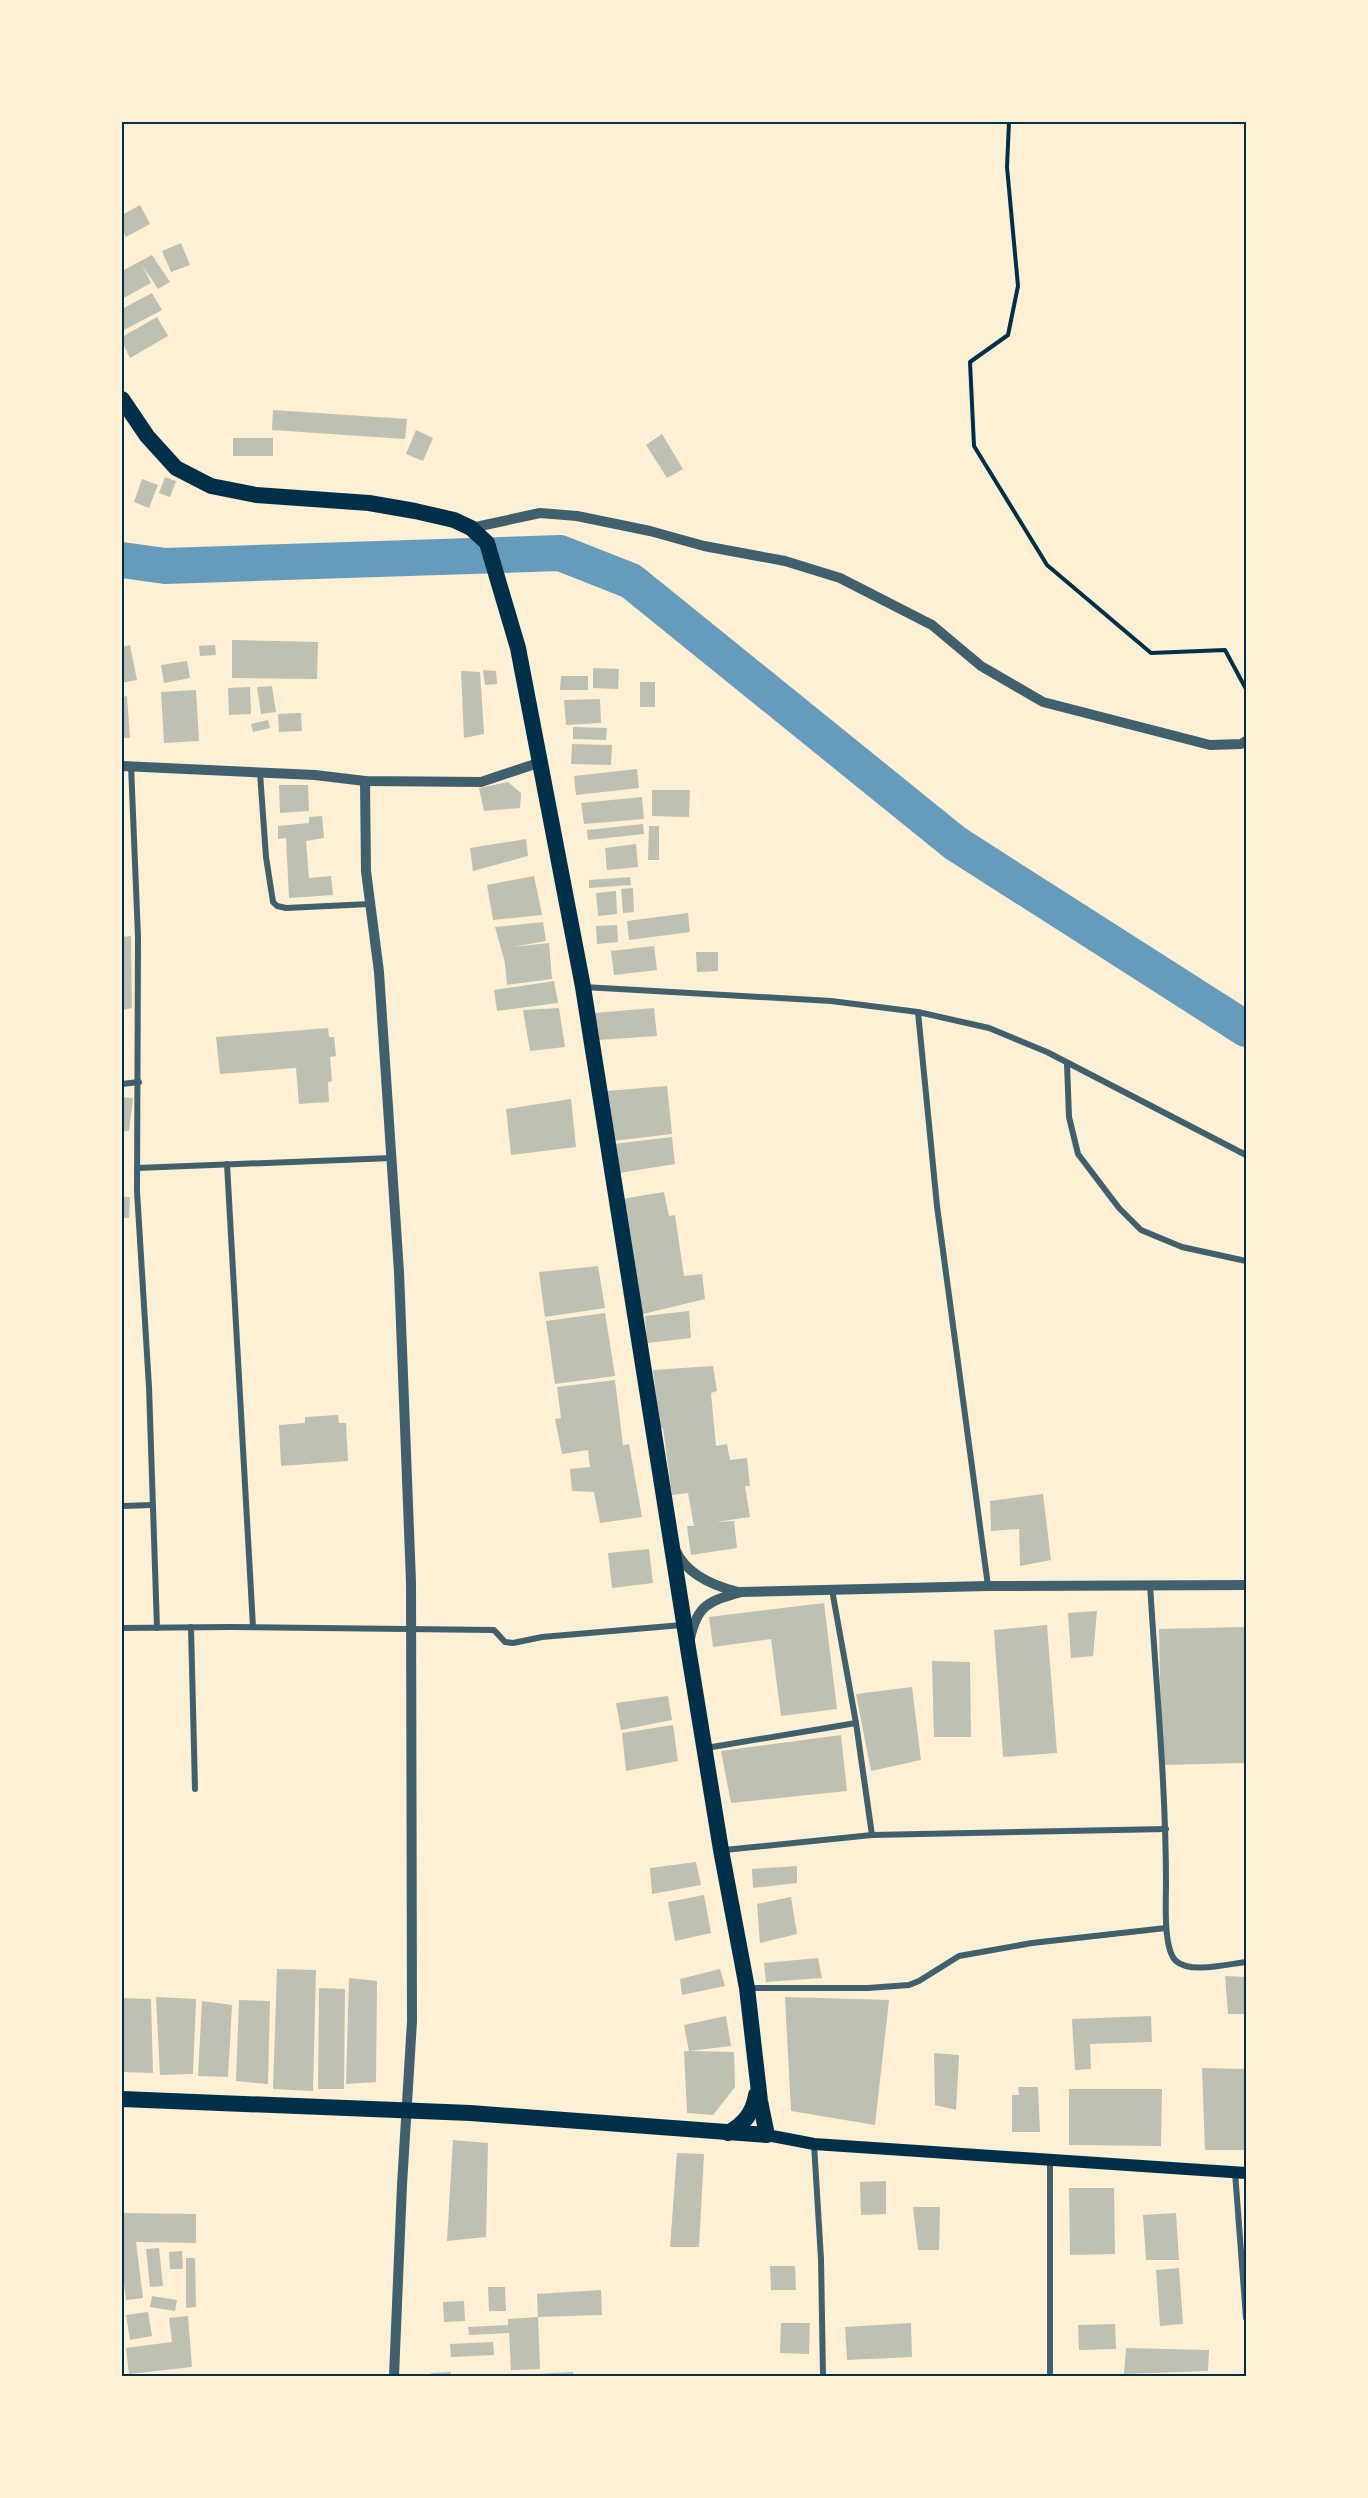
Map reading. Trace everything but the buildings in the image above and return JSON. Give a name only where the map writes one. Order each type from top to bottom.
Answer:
[{"type":"highway","points":[[122,399],[147,436],[176,468],[211,486],[256,495],[369,503],[454,520],[471,528],[487,543],[518,648],[583,987],[670,1539],[721,1850],[747,1988],[760,2101],[767,2135],[406,2110],[122,2099]]},
{"type":"highway","points":[[728,2133],[741,2126],[750,2114],[759,2081]]},
{"type":"main road","points":[[767,2135],[814,2144],[1241,2172]]},
{"type":"street","points":[[471,528],[540,513],[577,516],[650,531],[704,546],[785,561],[840,578],[932,625],[981,666],[1043,702],[1210,745],[1241,744],[1246,741]]},
{"type":"street","points":[[157,1628],[137,1168],[138,937],[126,766],[315,775],[365,781],[481,782],[541,762]]},
{"type":"street","points":[[260,773],[266,856],[273,902],[277,906],[286,908],[370,904]]},
{"type":"street","points":[[365,781],[366,870],[379,972],[392,1158],[410,1546],[412,2021],[394,2376]]},
{"type":"street","points":[[583,987],[831,1001],[918,1012],[989,1028],[1047,1052],[1246,1155]]},
{"type":"street","points":[[918,1012],[937,1206],[988,1586]]},
{"type":"street","points":[[1067,1064],[1069,1117],[1078,1154],[1119,1208],[1141,1230],[1182,1247],[1246,1261]]},
{"type":"street","points":[[122,1084],[139,1082]]},
{"type":"street","points":[[137,1168],[392,1158]]},
{"type":"street","points":[[227,1164],[253,1627]]},
{"type":"street","points":[[122,1506],[153,1505]]},
{"type":"street","points":[[670,1539],[680,1559],[697,1576],[720,1588],[741,1592],[988,1586],[1246,1585]]},
{"type":"street","points":[[1150,1584],[1166,1829],[1166,1928],[1171,1955],[1176,1962],[1186,1967],[1246,1962]]},
{"type":"street","points":[[832,1589],[856,1723],[872,1835]]},
{"type":"street","points":[[688,1648],[693,1622],[702,1608],[715,1600],[741,1592]]},
{"type":"street","points":[[122,1628],[494,1630],[505,1642],[513,1643],[542,1637],[684,1624]]},
{"type":"street","points":[[191,1627],[195,1789]]},
{"type":"street","points":[[705,1748],[856,1723]]},
{"type":"street","points":[[721,1850],[872,1835],[1166,1829]]},
{"type":"street","points":[[747,1988],[868,1988],[909,1985],[959,1956],[1032,1943],[1166,1928]]},
{"type":"street","points":[[814,2144],[821,2259],[822,2376]]},
{"type":"street","points":[[1050,2159],[1050,2376]]},
{"type":"street","points":[[1241,2172],[1246,2318]]},
{"type":"path","points":[[1009,122],[1007,167],[1018,286],[1008,335],[970,362],[974,446],[1047,565],[1151,653],[1225,650],[1246,689]]},
{"type":"waterway","points":[[122,560],[165,566],[560,553],[631,581],[955,843],[1246,1029]]}]
